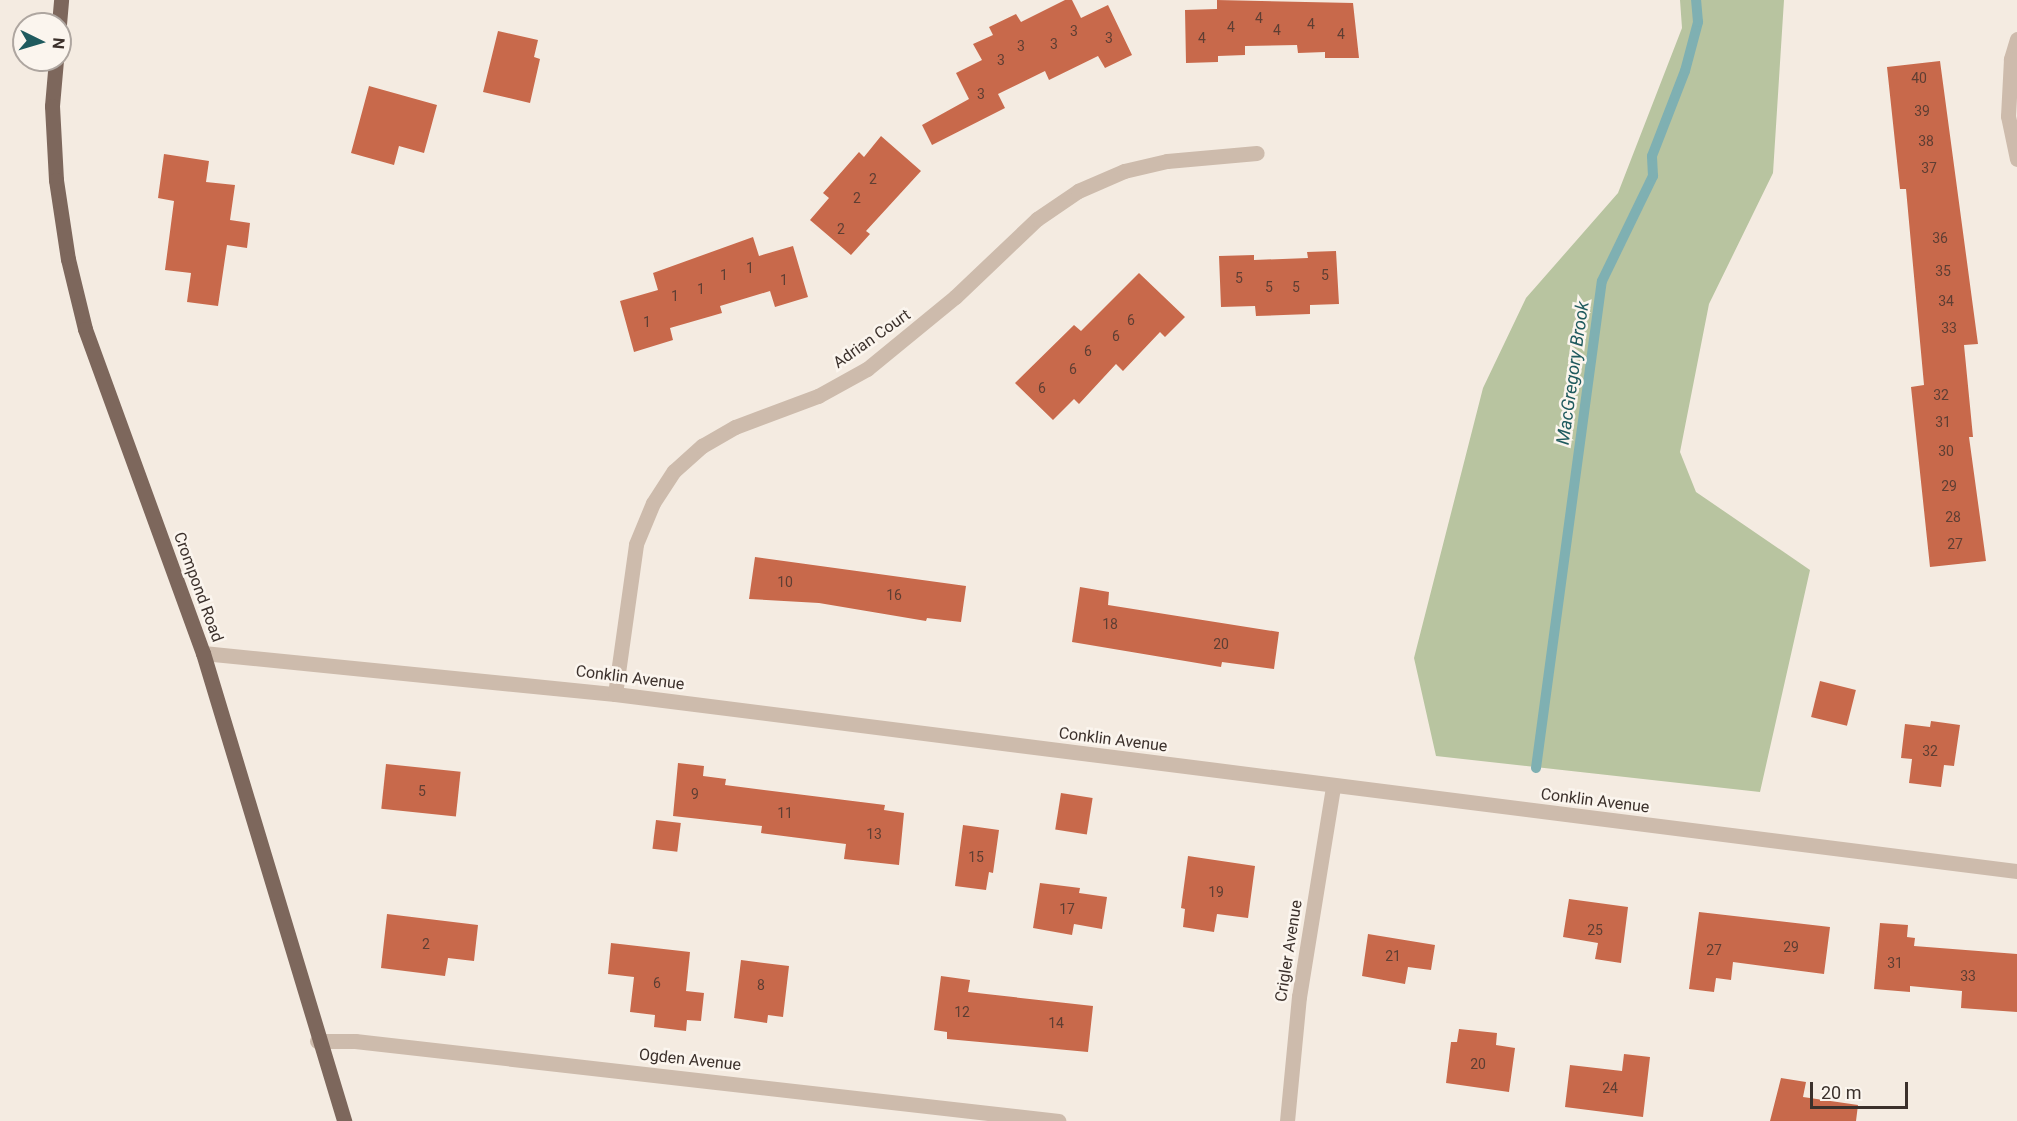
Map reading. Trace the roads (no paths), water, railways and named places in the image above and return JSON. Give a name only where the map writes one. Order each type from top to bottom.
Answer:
[{"type":"main road","name":"Crompond Road","points":[[55,72],[52,106],[56,180],[80,309],[203,653],[317,1041],[344,1121]]},
{"type":"street","points":[[2017,39],[2011,59],[2008,116],[2017,159]]},
{"type":"street","name":"Adrian Court","points":[[615,694],[636,544],[653,503],[674,471],[702,446],[735,427],[818,396],[867,369],[946,305],[1037,219],[1078,191],[1124,171],[1167,161],[1257,153]]},
{"type":"street","name":"Conklin Avenue","points":[[203,653],[615,694],[2017,871]]},
{"type":"street","name":"Crigler Avenue","points":[[1287,1121],[1299,997],[1333,786]]},
{"type":"street","name":"Ogden Avenue","points":[[317,1041],[379,1044],[1058,1121]]},
{"type":"waterway","name":"MacGregory Brook","points":[[1536,768],[1602,281],[1653,176],[1652,156],[1685,71],[1698,22],[1696,0]]}]
